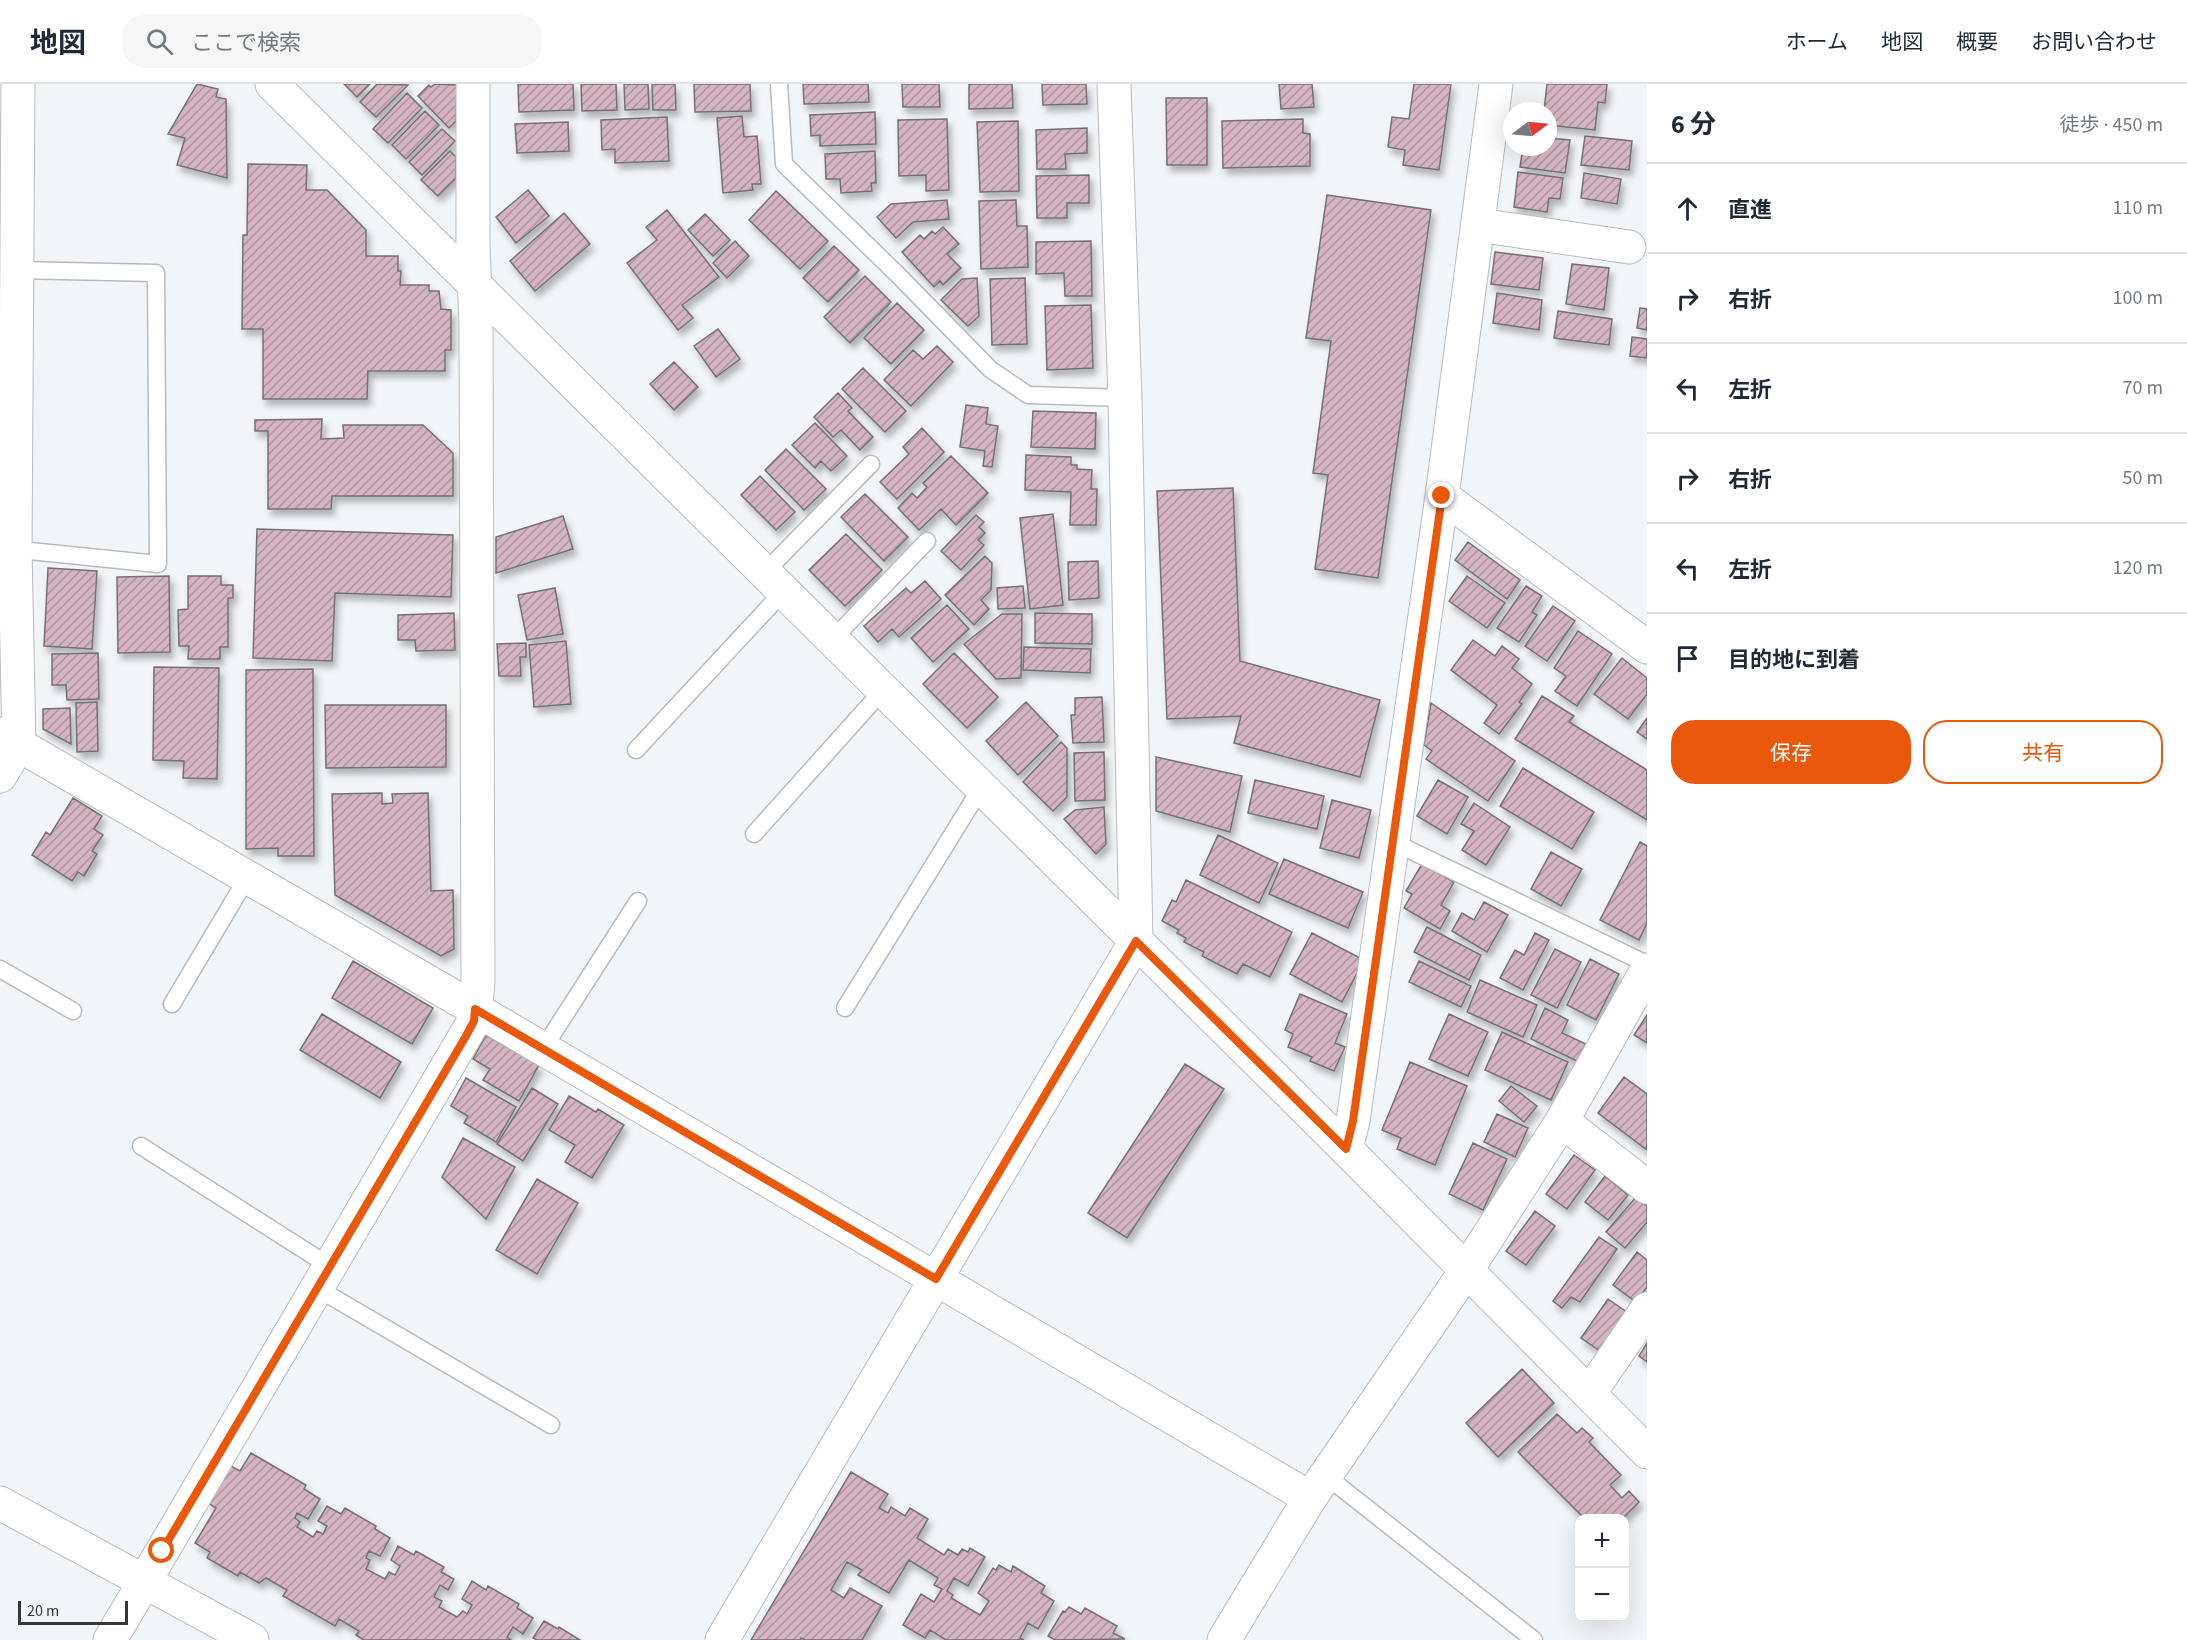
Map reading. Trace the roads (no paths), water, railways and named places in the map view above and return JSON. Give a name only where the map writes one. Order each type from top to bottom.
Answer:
[{"type":"street","points":[[0,776],[9,739],[7,388],[17,270],[18,84]]},
{"type":"street","points":[[272,84],[1346,1149],[1647,1452]]},
{"type":"street","points":[[110,1640],[474,1021],[478,972],[473,84]]},
{"type":"street","points":[[722,1640],[1136,941],[1125,398],[1114,84]]},
{"type":"street","points":[[1346,1149],[1353,1121],[1393,842],[1497,84]]},
{"type":"street","points":[[1478,225],[1629,247]]},
{"type":"street","points":[[1442,496],[1647,647]]},
{"type":"street","points":[[9,739],[936,1279],[1317,1487]]},
{"type":"street","points":[[1224,1640],[1317,1487],[1466,1271],[1562,1121],[1647,970]]},
{"type":"street","points":[[1562,1121],[1647,1187]]},
{"type":"street","points":[[1589,1394],[1647,1309]]},
{"type":"street","points":[[0,1503],[252,1640]]},
{"type":"lane","points":[[779,84],[784,164],[990,369],[1028,395],[1125,398]]},
{"type":"lane","points":[[7,549],[158,564],[156,273],[17,270]]},
{"type":"lane","points":[[636,750],[871,464]]},
{"type":"lane","points":[[832,640],[927,541]]},
{"type":"lane","points":[[754,834],[883,690]]},
{"type":"lane","points":[[845,1008],[981,788]]},
{"type":"lane","points":[[1393,842],[1647,964]]},
{"type":"lane","points":[[172,1005],[247,878]]},
{"type":"lane","points":[[543,1049],[638,901]]},
{"type":"lane","points":[[0,969],[73,1011]]},
{"type":"lane","points":[[141,1146],[324,1278],[551,1425]]},
{"type":"lane","points":[[1317,1487],[1534,1640]]}]
